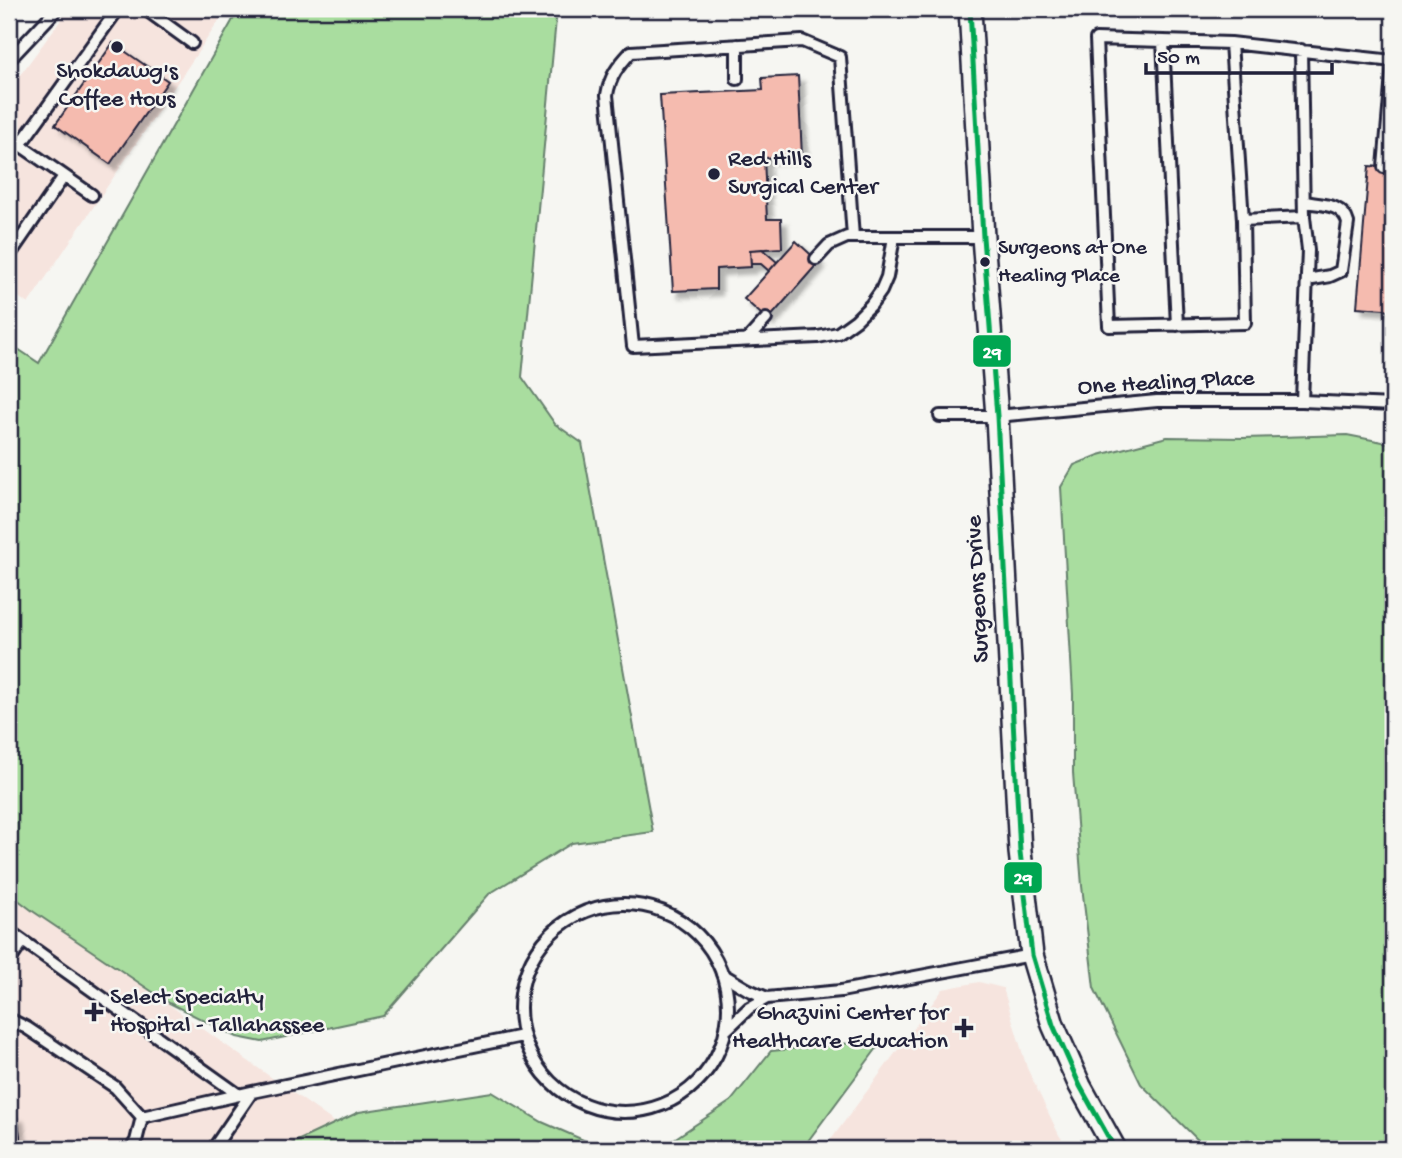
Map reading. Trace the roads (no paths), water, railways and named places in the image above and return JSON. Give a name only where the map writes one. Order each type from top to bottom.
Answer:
[{"type":"street","name":"Surgeons Drive","points":[[970,9],[983,237],[997,416],[1020,852],[1032,955],[1053,1025],[1080,1086],[1115,1149]]},
{"type":"lane","points":[[9,60],[57,9]]},
{"type":"lane","points":[[92,195],[20,145],[118,9]]},
{"type":"lane","points":[[145,9],[192,43]]},
{"type":"lane","points":[[1231,43],[1243,220],[1245,323],[1109,326],[1096,39],[1231,43],[1393,63],[1384,167]]},
{"type":"lane","points":[[853,237],[840,57],[802,41],[631,52],[618,66],[610,80],[607,95],[632,346],[818,337],[838,333],[856,320],[881,291],[887,277],[894,237]]},
{"type":"lane","points":[[1163,41],[1177,325]]},
{"type":"lane","points":[[737,45],[737,79]]},
{"type":"lane","points":[[1301,50],[1304,217],[1308,250],[1303,401]]},
{"type":"lane","points":[[9,256],[64,176]]},
{"type":"lane","points":[[1304,202],[1336,207],[1346,216],[1348,223],[1341,271],[1331,276],[1307,279]]},
{"type":"lane","points":[[1243,220],[1304,217]]},
{"type":"lane","points":[[816,259],[829,245],[847,237],[983,237]]},
{"type":"lane","points":[[747,340],[766,319]]},
{"type":"lane","name":"One Healing Place","points":[[940,416],[997,416],[1157,401],[1303,401],[1393,405]]},
{"type":"lane","points":[[606,905],[643,905],[676,917],[704,941],[722,974],[728,999],[725,1031],[720,1051],[699,1081],[669,1102],[633,1112],[597,1108],[564,1093],[538,1066],[522,1036],[520,1008],[525,973],[543,941],[570,918],[606,905]]},
{"type":"lane","points":[[9,931],[239,1095]]},
{"type":"lane","points":[[9,962],[23,941]]},
{"type":"lane","points":[[725,1031],[749,1008],[767,998],[841,991],[1032,955]]},
{"type":"lane","points":[[722,974],[767,998]]},
{"type":"lane","points":[[9,1019],[27,1028],[115,1087],[142,1117]]},
{"type":"lane","points":[[142,1117],[253,1091],[522,1036]]},
{"type":"lane","points":[[213,1149],[253,1091]]},
{"type":"lane","points":[[131,1149],[136,1141],[142,1117]]},
{"type":"place","name":"Shokdawg's Coffee Hous","points":[[117,47]]},
{"type":"place","name":"Red Hills Surgical Center","points":[[714,174]]},
{"type":"place","name":"Surgeons at One Healing Place","points":[[985,262]]},
{"type":"place","name":"Select Specialty Hospital - Tallahassee","points":[[94,1012]]},
{"type":"place","name":"Ghazvini Center for Healthcare Education","points":[[964,1028]]}]
